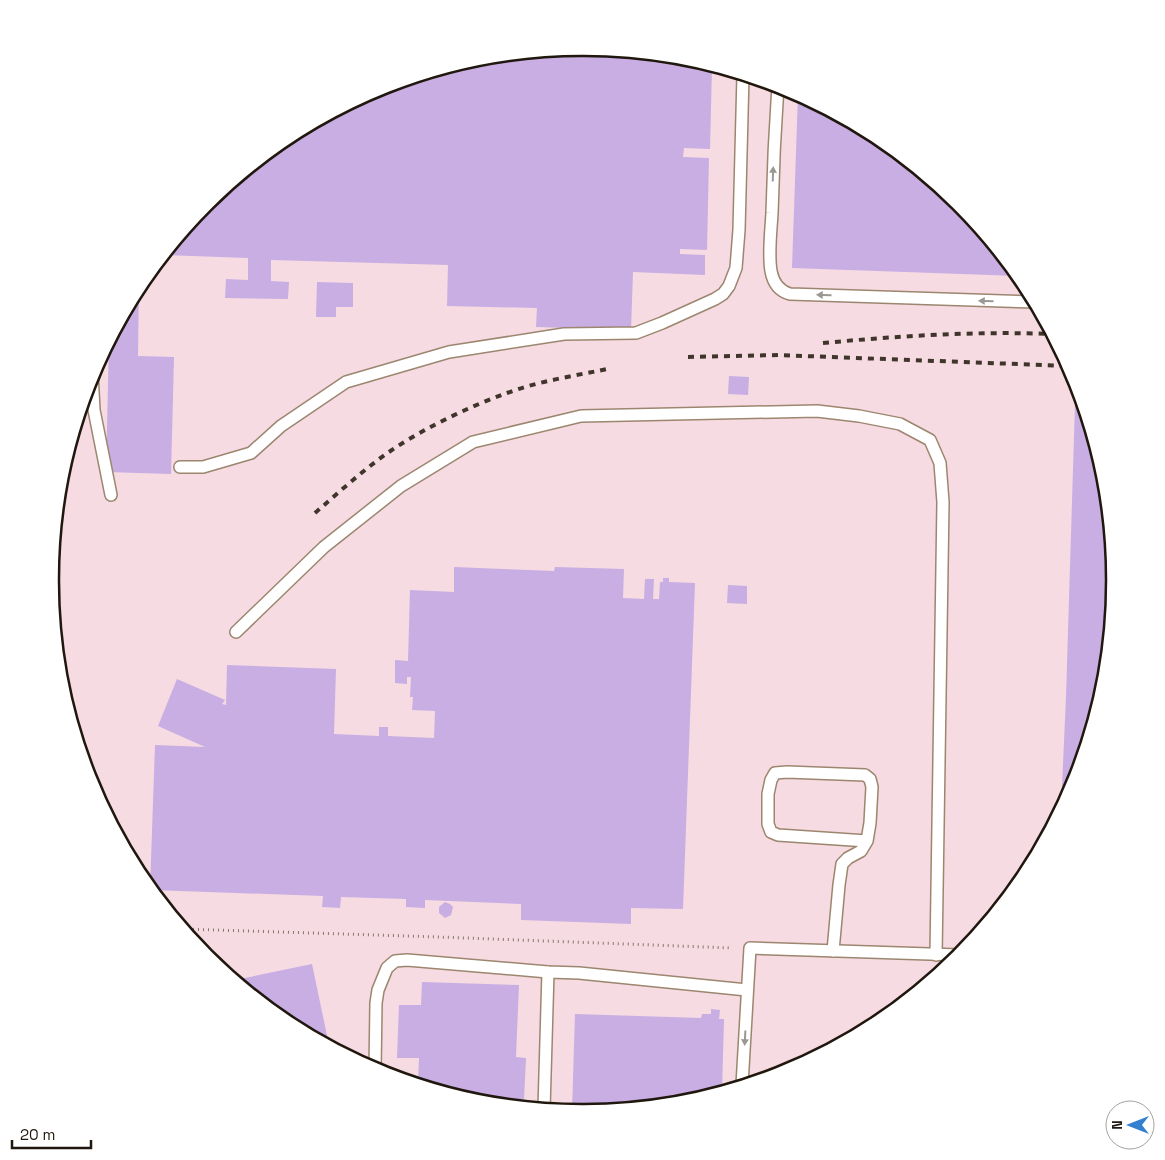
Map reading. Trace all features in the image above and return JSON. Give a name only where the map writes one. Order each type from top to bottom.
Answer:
[{"type":"lane","points":[[180,467],[203,467],[251,453],[281,426],[346,382],[449,352],[564,334],[636,333],[662,323],[723,294],[730,286],[736,268],[739,230],[743,82]]},
{"type":"lane","points":[[777,94],[770,252],[771,272],[777,286],[784,292],[790,294],[1026,302]]},
{"type":"lane","points":[[93,395],[94,410],[111,495]]},
{"type":"lane","points":[[236,632],[324,547],[401,486],[473,442],[581,416],[817,411],[859,416],[900,424],[930,440],[940,463],[943,502],[936,955]]},
{"type":"lane","points":[[829,951],[842,864],[848,858],[861,852],[867,841],[872,787],[870,779],[865,775],[787,772],[775,773],[770,780],[768,824],[771,832],[778,835],[867,841]]},
{"type":"lane","points":[[742,1079],[750,948],[947,955]]},
{"type":"lane","points":[[376,1061],[376,1003],[378,990],[387,968],[395,961],[407,960],[579,973],[747,990]]},
{"type":"lane","points":[[544,1103],[548,972]]},
{"type":"path","points":[[193,929],[750,948]]},
{"type":"shaded area","points":[[548,57],[617,57],[651,61],[685,66],[751,84],[814,110],[844,126],[901,164],[928,186],[953,210],[998,261],[1036,318],[1052,348],[1078,412],[1088,444],[1102,512],[1105,546],[1105,614],[1102,648],[1088,716],[1078,748],[1052,812],[1036,842],[998,899],[976,925],[928,974],[901,996],[844,1034],[814,1050],[751,1076],[718,1086],[685,1094],[617,1103],[548,1103],[514,1099],[480,1094],[414,1076],[351,1050],[321,1034],[264,996],[237,974],[212,950],[167,899],[129,842],[113,812],[87,748],[77,716],[63,648],[60,614],[60,546],[63,512],[77,444],[87,412],[113,348],[129,318],[167,261],[189,235],[237,186],[264,164],[321,126],[351,110],[414,84],[447,74],[480,66]]},
{"type":"building","points":[[548,57],[617,57],[685,66],[712,73],[710,149],[684,148],[683,157],[709,158],[707,250],[680,249],[680,254],[705,255],[705,275],[633,272],[631,330],[536,327],[537,308],[447,306],[448,265],[271,260],[271,281],[289,282],[288,299],[225,298],[226,279],[248,280],[248,258],[172,255],[212,210],[264,164],[321,126],[382,96],[414,84],[480,66]]},
{"type":"building","points":[[798,103],[844,126],[901,164],[928,186],[976,235],[1008,276],[792,268]]},
{"type":"building","points":[[317,282],[353,283],[353,307],[336,307],[336,317],[316,317]]},
{"type":"building","points":[[139,302],[138,356],[174,357],[171,474],[106,472],[109,358]]},
{"type":"building","points":[[729,376],[749,377],[748,395],[728,394]]},
{"type":"building","points":[[1075,404],[1088,444],[1102,512],[1106,580],[1105,614],[1102,648],[1088,716],[1062,789]]},
{"type":"building","points":[[454,567],[554,571],[555,567],[624,569],[623,598],[644,599],[645,579],[654,579],[653,599],[659,599],[660,582],[663,582],[663,578],[669,578],[669,582],[695,583],[683,909],[631,908],[631,924],[521,920],[521,904],[425,900],[425,908],[406,907],[406,899],[341,897],[340,908],[322,907],[323,896],[161,890],[150,876],[155,745],[205,747],[158,726],[177,679],[225,700],[222,704],[226,705],[227,665],[336,669],[334,734],[379,736],[379,727],[388,727],[388,736],[434,738],[435,711],[412,710],[413,697],[410,697],[411,677],[407,677],[407,684],[395,683],[395,660],[408,661],[410,590],[454,592]]},
{"type":"building","points":[[728,585],[747,586],[747,604],[727,603]]},
{"type":"building","points":[[445,902],[453,907],[451,915],[445,918],[439,913],[439,907]]},
{"type":"building","points":[[312,964],[327,1037],[264,996],[242,978]]},
{"type":"building","points":[[422,982],[519,985],[516,1057],[526,1058],[524,1099],[480,1094],[418,1077],[419,1058],[397,1058],[399,1005],[421,1005]]},
{"type":"building","points":[[711,1009],[720,1010],[719,1019],[724,1019],[722,1085],[685,1094],[651,1099],[617,1103],[572,1104],[575,1014],[701,1018],[702,1014],[711,1014]]},
{"type":"railway","points":[[823,343],[937,335],[1044,334]]},
{"type":"railway","points":[[688,357],[778,355],[1060,366]]},
{"type":"railway","points":[[315,513],[386,454],[414,436],[445,420],[476,405],[531,385],[607,369]]}]
